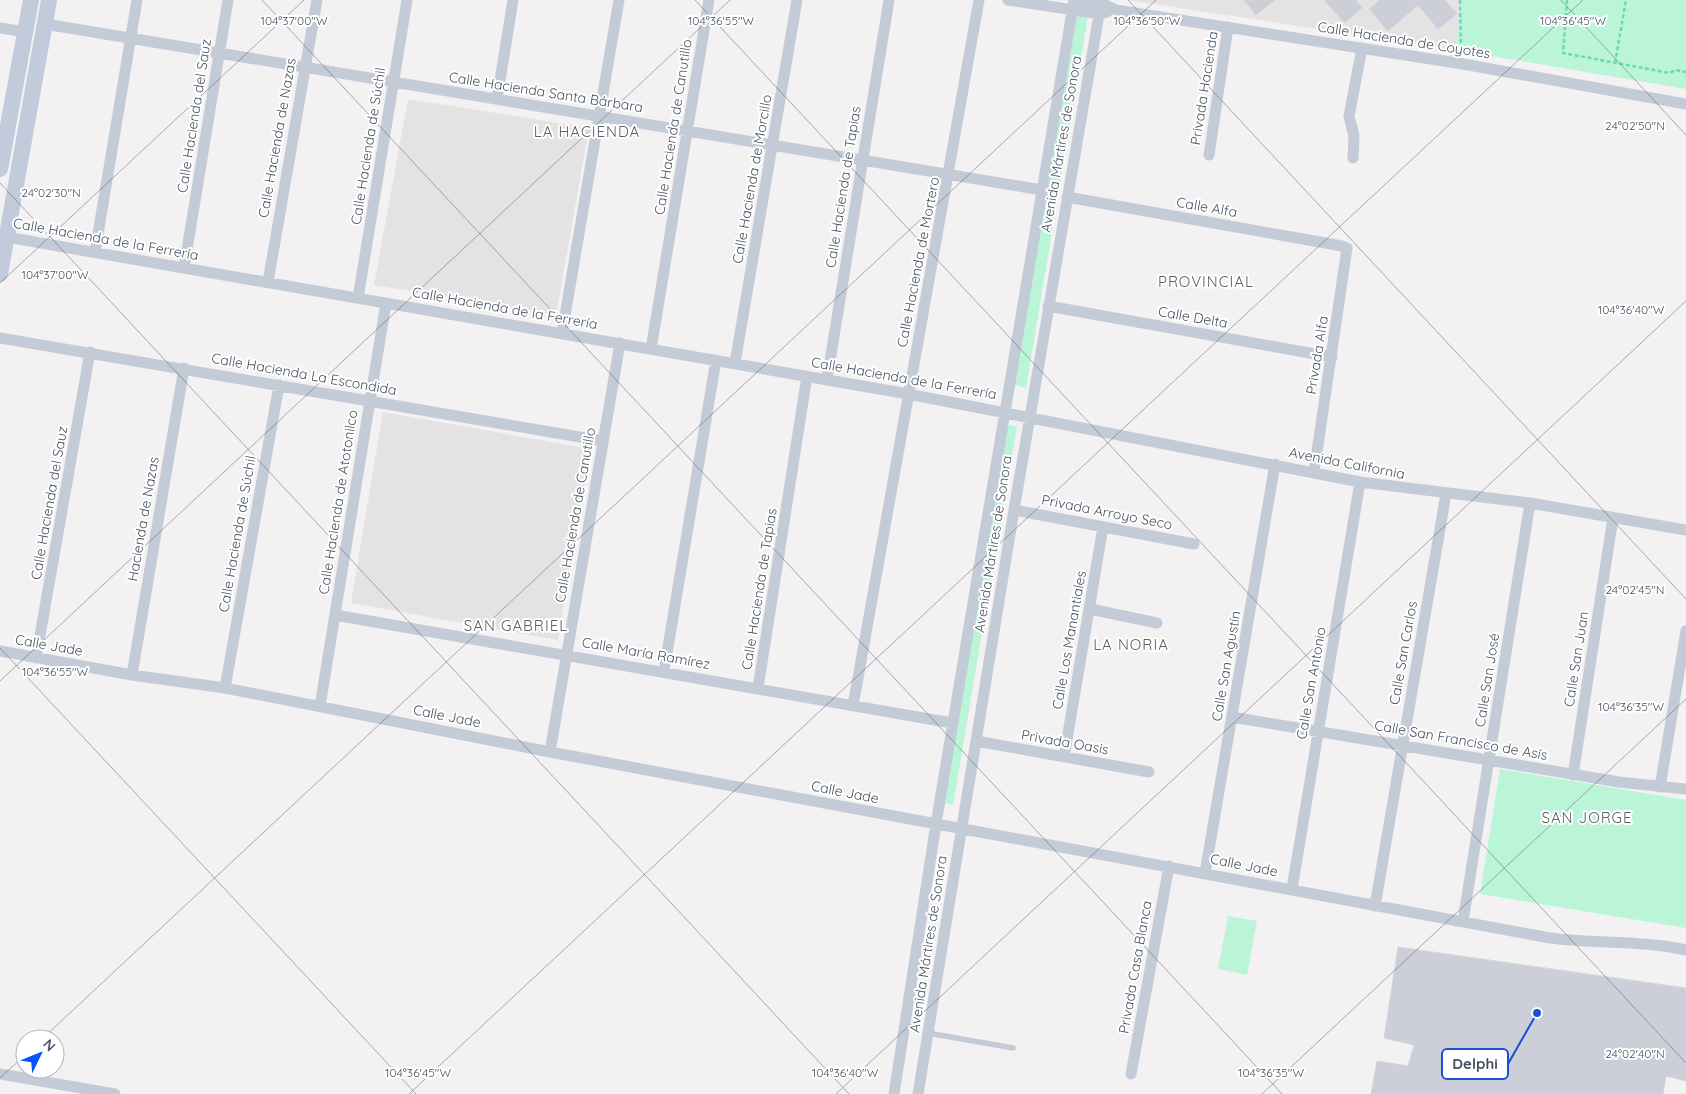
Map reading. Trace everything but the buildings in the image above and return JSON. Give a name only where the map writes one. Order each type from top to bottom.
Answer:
[{"type":"street","points":[[0,169],[5,116],[31,0]]},
{"type":"street","points":[[0,274],[3,236],[49,0]]},
{"type":"street","points":[[95,252],[137,0]]},
{"type":"street","name":"Calle Hacienda del Sauz","points":[[184,268],[228,0]]},
{"type":"street","name":"Calle Hacienda de Nazas","points":[[268,282],[317,0]]},
{"type":"street","name":"Calle Hacienda de Súchil","points":[[358,298],[407,0]]},
{"type":"street","points":[[497,99],[513,0]]},
{"type":"street","points":[[562,333],[618,0]]},
{"type":"street","name":"Calle Hacienda de Canutillo","points":[[651,349],[709,0]]},
{"type":"street","name":"Calle Hacienda de Morcillo","points":[[735,363],[797,0]]},
{"type":"street","name":"Calle Hacienda de Tapias","points":[[827,379],[889,0]]},
{"type":"street","name":"Calle Hacienda de Mortero","points":[[853,706],[979,0]]},
{"type":"street","name":"Calle Hacienda de Coyotes","points":[[1008,0],[1100,6]]},
{"type":"street","name":"Calle Hacienda de Coyotes","points":[[1082,0],[1116,10],[1463,64],[1686,104]]},
{"type":"street","name":"Avenida Mártires de Sonora","points":[[894,1094],[952,723],[1073,5]]},
{"type":"street","name":"Avenida Mártires de Sonora","points":[[918,1094],[1048,306],[1100,6]]},
{"type":"street","name":"Calle Hacienda Santa Bárbara","points":[[44,24],[1042,190]]},
{"type":"street","name":"Privada Hacienda","points":[[1209,155],[1228,27]]},
{"type":"street","points":[[0,28],[25,32]]},
{"type":"street","points":[[1352,158],[1354,136],[1349,116],[1362,48]]},
{"type":"street","name":"Calle Alfa","points":[[1067,197],[1342,246]]},
{"type":"street","name":"Calle Hacienda de la Ferrería","points":[[3,236],[827,379],[1005,412]]},
{"type":"street","name":"Privada Alfa","points":[[1314,472],[1348,251],[1342,246]]},
{"type":"street","name":"Calle Hacienda de Atotonilco","points":[[320,706],[386,303]]},
{"type":"street","name":"Calle Delta","points":[[1048,306],[1332,357]]},
{"type":"street","name":"Calle Hacienda La Escondida","points":[[0,338],[603,440]]},
{"type":"street","name":"Calle Hacienda de Canutillo","points":[[550,752],[620,343]]},
{"type":"street","name":"Calle Hacienda del Sauz","points":[[36,658],[90,352]]},
{"type":"street","points":[[664,671],[716,360]]},
{"type":"street","name":"Hacienda de Nazas","points":[[132,675],[184,368]]},
{"type":"street","name":"Calle Hacienda de Tapias","points":[[758,688],[807,376]]},
{"type":"street","name":"Calle Hacienda de Súchil","points":[[225,688],[278,385]]},
{"type":"street","name":"Avenida California","points":[[1005,412],[1360,482],[1530,504],[1686,530]]},
{"type":"street","name":"Calle San Agustín","points":[[1205,873],[1275,464]]},
{"type":"street","name":"Calle San Antonio","points":[[1292,889],[1360,482]]},
{"type":"street","name":"Calle San Carlos","points":[[1375,906],[1446,494]]},
{"type":"street","name":"Calle San José","points":[[1463,921],[1530,504]]},
{"type":"street","name":"Privada Arroyo Seco","points":[[1014,510],[1194,544]]},
{"type":"street","name":"Calle San Juan","points":[[1574,775],[1613,518]]},
{"type":"street","name":"Calle Los Manantiales","points":[[1064,757],[1103,527]]},
{"type":"street","points":[[1090,609],[1157,623]]},
{"type":"street","name":"Calle María Ramírez","points":[[335,615],[567,654],[952,723]]},
{"type":"street","points":[[1660,787],[1686,631]]},
{"type":"street","name":"Calle Jade","points":[[0,651],[132,675],[225,688],[550,752],[1169,866],[1375,906],[1576,941],[1657,944],[1686,950]]},
{"type":"street","name":"Calle San Francisco de Asís","points":[[1232,717],[1574,775],[1686,789]]},
{"type":"street","name":"Privada Oasis","points":[[976,741],[1149,772]]},
{"type":"street","name":"Privada Casa Blanca","points":[[1131,1074],[1169,866]]},
{"type":"street","points":[[0,1074],[115,1094]]},
{"type":"lane","points":[[928,1033],[1013,1048]]},
{"type":"path","points":[[1460,0],[1463,64]]},
{"type":"path","points":[[1567,0],[1562,53],[1670,73],[1675,70],[1686,72]]},
{"type":"path","points":[[1615,63],[1626,0]]},
{"type":"shaded area","points":[[1128,0],[1461,0],[1456,50]]},
{"type":"shaded area","points":[[408,99],[589,128],[556,315],[374,285]]},
{"type":"shaded area","points":[[383,412],[591,449],[558,640],[351,603]]},
{"type":"green space","points":[[1461,0],[1686,0],[1686,89],[1456,50]]},
{"type":"green space","points":[[1077,15],[1088,16],[1026,388],[1014,385]]},
{"type":"green space","points":[[1005,425],[1017,426],[953,805],[943,802]]},
{"type":"green space","points":[[1500,769],[1686,800],[1686,928],[1480,894]]},
{"type":"green space","points":[[1228,916],[1257,921],[1247,975],[1218,969]]},
{"type":"place","name":"Delphi","points":[[1537,1013]]},
{"type":"district","name":"LA HACIENDA","points":[[587,131]]},
{"type":"district","name":"PROVINCIAL","points":[[1206,281]]},
{"type":"district","name":"SAN GABRIEL","points":[[516,625]]},
{"type":"district","name":"LA NORIA","points":[[1131,644]]},
{"type":"district","name":"SAN JORGE","points":[[1587,817]]}]
